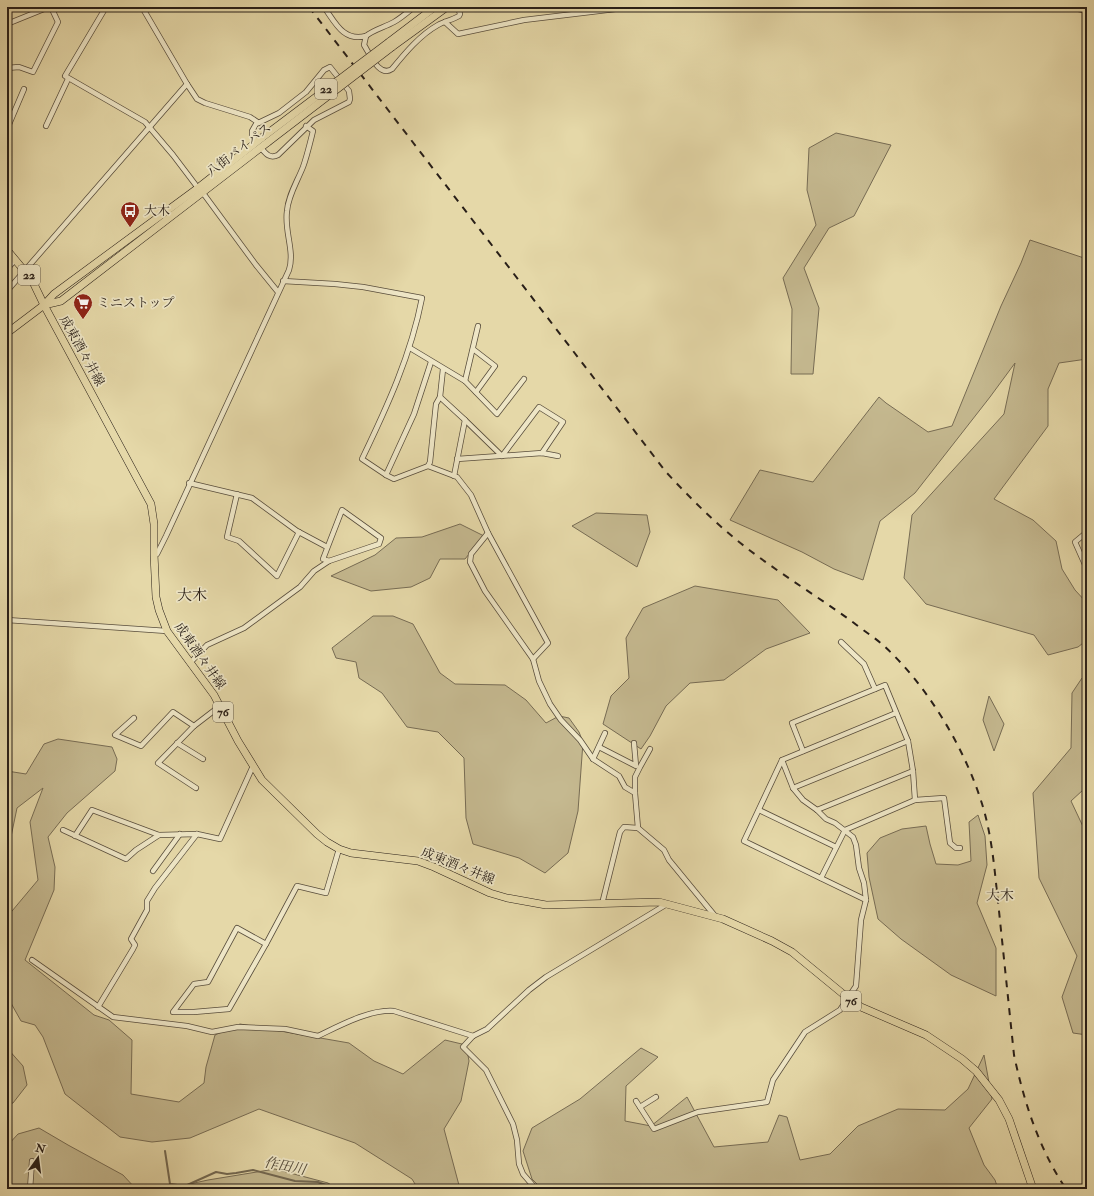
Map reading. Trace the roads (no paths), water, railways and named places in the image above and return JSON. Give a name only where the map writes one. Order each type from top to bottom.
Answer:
[{"type":"main road","name":"八街バイパス","points":[[391,45],[435,7]]},
{"type":"main road","name":"八街バイパス","points":[[7,333],[44,305],[61,302],[258,145],[391,45],[447,7]]},
{"type":"main road","name":"22","points":[[7,250],[32,280],[44,305]]},
{"type":"main road","name":"成東酒々井線","points":[[44,305],[147,494],[153,512],[156,597],[167,631],[214,694],[262,780],[312,830],[326,842],[339,849],[351,853],[418,861],[490,893],[507,898],[546,905],[659,902],[715,916],[765,937],[792,952],[861,1008],[926,1035],[962,1059],[976,1071],[999,1100],[1009,1119],[1033,1189]]},
{"type":"street","points":[[7,24],[50,7],[58,22],[33,72],[19,67],[7,68]]},
{"type":"street","points":[[106,7],[65,76],[146,122],[150,126],[201,190],[256,266],[278,292]]},
{"type":"street","points":[[142,7],[194,96],[201,101],[250,118],[259,123]]},
{"type":"street","points":[[324,7],[344,33],[350,36],[366,36],[395,22],[414,7]]},
{"type":"street","points":[[366,36],[364,46],[379,69],[386,72],[392,69],[412,45],[436,26],[459,16],[460,14],[458,7]]},
{"type":"street","points":[[445,22],[449,28],[458,34],[524,20],[632,7]]},
{"type":"street","points":[[1070,7],[1087,11]]},
{"type":"street","points":[[330,67],[349,92],[350,99],[306,126],[278,156],[271,157],[266,155],[252,135],[252,131],[259,123],[279,113],[306,92],[324,70],[330,67]]},
{"type":"street","points":[[46,126],[68,79]]},
{"type":"street","points":[[7,291],[187,84]]},
{"type":"street","points":[[7,129],[24,89]]},
{"type":"street","points":[[154,554],[157,554],[166,536],[292,261],[286,220],[288,202],[302,167],[313,131],[306,126]]},
{"type":"street","points":[[7,270],[15,260]]},
{"type":"street","points":[[283,281],[349,285],[422,298],[410,348],[386,410],[362,459],[386,476],[394,479],[428,466],[457,477],[471,495],[488,533],[548,643],[533,659]]},
{"type":"street","points":[[465,380],[478,326]]},
{"type":"street","points":[[410,348],[443,369],[465,380],[497,414],[524,379]]},
{"type":"street","points":[[473,348],[495,366],[476,392]]},
{"type":"street","points":[[386,476],[414,414],[431,362]]},
{"type":"street","points":[[428,466],[432,446],[436,404],[440,397],[443,369]]},
{"type":"street","points":[[440,397],[502,456]]},
{"type":"street","points":[[502,456],[539,407],[563,422],[542,453]]},
{"type":"street","points":[[454,476],[465,420]]},
{"type":"street","points":[[457,459],[542,453],[558,456]]},
{"type":"street","points":[[189,483],[252,498],[299,532],[327,547]]},
{"type":"street","points":[[237,494],[227,537],[239,541],[277,576],[299,532]]},
{"type":"street","points":[[190,663],[207,645],[244,628],[300,587],[314,571],[329,562],[379,544],[381,538],[342,510],[323,559],[329,562]]},
{"type":"street","points":[[1087,532],[1075,542],[1087,569]]},
{"type":"street","points":[[488,533],[471,554],[470,562],[485,591],[533,659],[539,681],[550,704],[561,720],[580,740],[593,759],[619,776],[625,787],[635,793]]},
{"type":"street","points":[[7,620],[167,631]]},
{"type":"street","points":[[841,642],[864,664],[875,689]]},
{"type":"street","points":[[803,752],[792,723],[885,685],[908,741],[916,800]]},
{"type":"street","points":[[196,788],[158,763],[194,726],[220,706]]},
{"type":"street","points":[[134,718],[115,735],[140,746],[173,712],[194,726]]},
{"type":"street","points":[[866,900],[744,841],[782,760],[896,713]]},
{"type":"street","points":[[593,759],[605,733]]},
{"type":"street","points":[[793,788],[908,741]]},
{"type":"street","points":[[177,743],[203,759]]},
{"type":"street","points":[[599,747],[636,766],[634,743]]},
{"type":"street","points":[[638,828],[635,777],[650,749]]},
{"type":"street","points":[[636,1101],[654,1128],[698,1112],[767,1102],[773,1080],[805,1032],[840,1010],[856,986],[861,920],[866,900],[856,845],[853,837],[845,830],[826,819],[817,810],[803,800],[793,788],[782,760]]},
{"type":"street","points":[[75,836],[92,810],[159,835],[197,834],[220,839],[253,766]]},
{"type":"street","points":[[817,810],[913,771]]},
{"type":"street","points":[[821,878],[845,830],[916,800],[944,798],[950,843],[956,848],[960,848]]},
{"type":"street","points":[[759,810],[836,847]]},
{"type":"street","points":[[602,904],[620,832],[624,827],[638,828],[664,850],[669,860],[715,916]]},
{"type":"street","points":[[63,830],[126,859],[136,850],[159,835]]},
{"type":"street","points":[[153,871],[180,834]]},
{"type":"street","points":[[98,1007],[135,945],[131,939],[147,910],[147,901],[155,888],[197,834]]},
{"type":"street","points":[[266,944],[237,928],[208,982],[194,984],[174,1012],[229,1009],[266,944],[297,886],[326,893],[339,849]]},
{"type":"street","points":[[536,1189],[523,1174],[519,1164],[517,1140],[513,1124],[486,1070],[463,1046],[473,1036],[487,1029],[529,990],[546,977],[667,904]]},
{"type":"street","points":[[32,960],[113,1017],[187,1026],[212,1032],[238,1027],[285,1029],[318,1036],[349,1021],[386,1010],[473,1036]]},
{"type":"street","points":[[640,1107],[656,1097]]},
{"type":"street","points":[[30,1189],[32,1161]]},
{"type":"waterway","name":"作田川","points":[[165,1151],[170,1184],[185,1186],[216,1172],[227,1174],[253,1170],[295,1181],[318,1182],[336,1189]]},
{"type":"railway","points":[[309,7],[666,472],[705,512],[748,549],[883,645],[900,661],[930,699],[944,720],[967,763],[976,785],[989,833],[995,872],[1014,1055],[1023,1090],[1040,1141],[1056,1174],[1066,1189]]},
{"type":"place","name":"大木","points":[[130,228]]},
{"type":"place","name":"ミニストップ","points":[[83,320]]},
{"type":"district","name":"大木","points":[[192,595]]},
{"type":"district","name":"大木","points":[[1000,895]]}]
